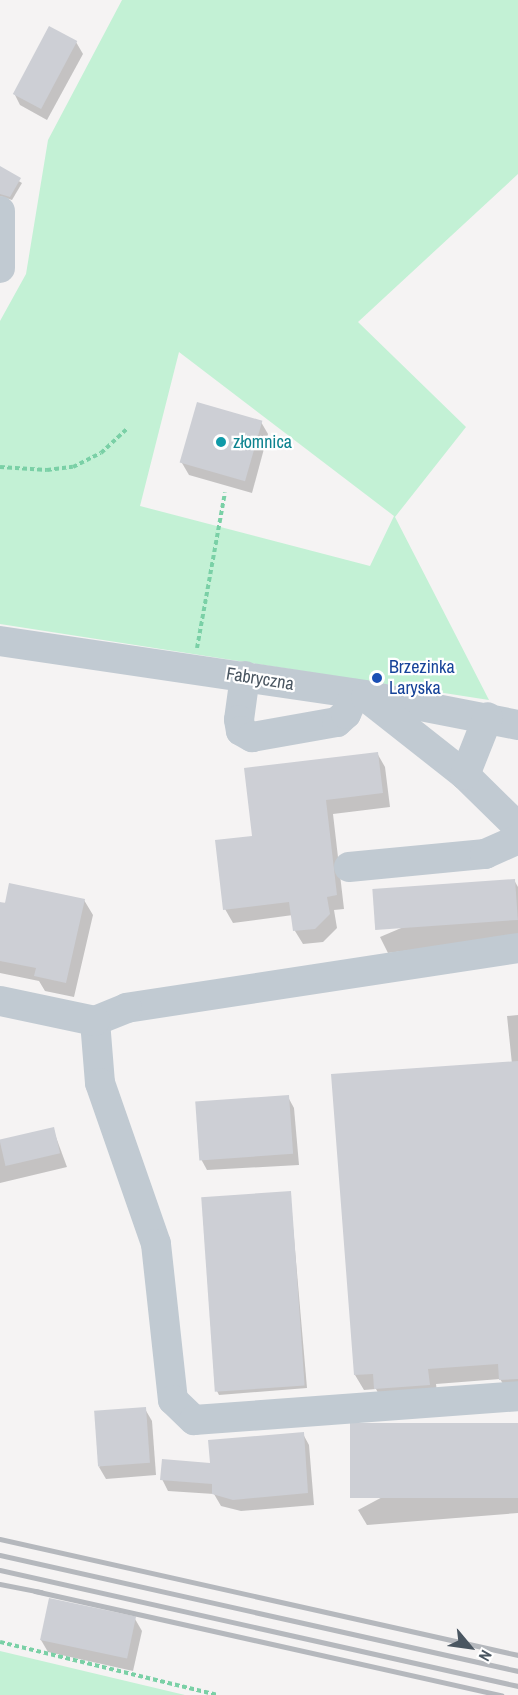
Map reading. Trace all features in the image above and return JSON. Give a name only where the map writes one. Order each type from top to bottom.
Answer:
[{"type":"street","points":[[0,211],[0,268]]},
{"type":"street","name":"Fabryczna","points":[[0,641],[359,694],[488,717],[518,725]]},
{"type":"street","points":[[245,676],[239,720],[241,731],[252,737],[337,722],[346,714],[359,694],[465,775],[518,827]]},
{"type":"street","points":[[465,775],[488,717]]},
{"type":"street","points":[[349,867],[485,854],[518,838]]},
{"type":"street","points":[[0,1001],[95,1021],[128,1008],[518,948]]},
{"type":"street","points":[[95,1021],[100,1083],[156,1244],[173,1400],[194,1420],[518,1396]]},
{"type":"path","points":[[0,466],[48,470],[73,467],[101,453],[127,429]]},
{"type":"path","points":[[193,669],[225,492]]},
{"type":"path","points":[[0,1642],[217,1695]]},
{"type":"green space","points":[[122,0],[518,0],[518,174],[358,322],[466,427],[395,517],[489,700],[0,624],[0,321],[26,274],[48,140]],"holes":[[[179,352],[394,516],[370,566],[140,506]]]},
{"type":"green space","points":[[0,1651],[185,1695],[0,1695]]},
{"type":"building","points":[[49,26],[77,41],[41,109],[13,94]]},
{"type":"building","points":[[0,166],[21,178],[10,197],[0,194]]},
{"type":"building","name":"złomnica","points":[[197,402],[262,421],[245,481],[180,463]]},
{"type":"building","points":[[378,752],[383,793],[326,800],[337,895],[327,897],[330,914],[315,929],[293,931],[289,902],[223,910],[215,840],[252,836],[244,768]]},
{"type":"building","points":[[515,879],[518,920],[375,930],[372,889]]},
{"type":"building","points":[[9,883],[85,899],[66,983],[34,976],[36,968],[0,961],[0,902],[5,903]]},
{"type":"building","points":[[518,1061],[518,1379],[499,1380],[498,1364],[428,1369],[430,1385],[374,1389],[373,1374],[354,1375],[331,1074]]},
{"type":"building","points":[[289,1095],[293,1154],[199,1160],[195,1102]]},
{"type":"building","points":[[54,1127],[60,1153],[6,1166],[0,1139]]},
{"type":"building","points":[[291,1191],[305,1386],[215,1392],[201,1197]]},
{"type":"building","points":[[146,1407],[150,1463],[98,1466],[94,1411]]},
{"type":"building","points":[[350,1423],[518,1423],[518,1498],[350,1498]]},
{"type":"building","points":[[304,1432],[308,1493],[233,1500],[212,1494],[212,1484],[160,1480],[162,1459],[210,1463],[208,1440]]},
{"type":"building","points":[[49,1598],[136,1617],[127,1659],[40,1640]]},
{"type":"railway","points":[[0,1539],[518,1655]]},
{"type":"railway","points":[[0,1555],[518,1671]]},
{"type":"railway","points":[[0,1570],[518,1686]]},
{"type":"railway","points":[[0,1584],[41,1592]]},
{"type":"railway","points":[[35,1591],[502,1695]]},
{"type":"place","name":"złomnica","points":[[221,442]]},
{"type":"place","name":"Brzezinka Laryska","points":[[377,678]]}]
